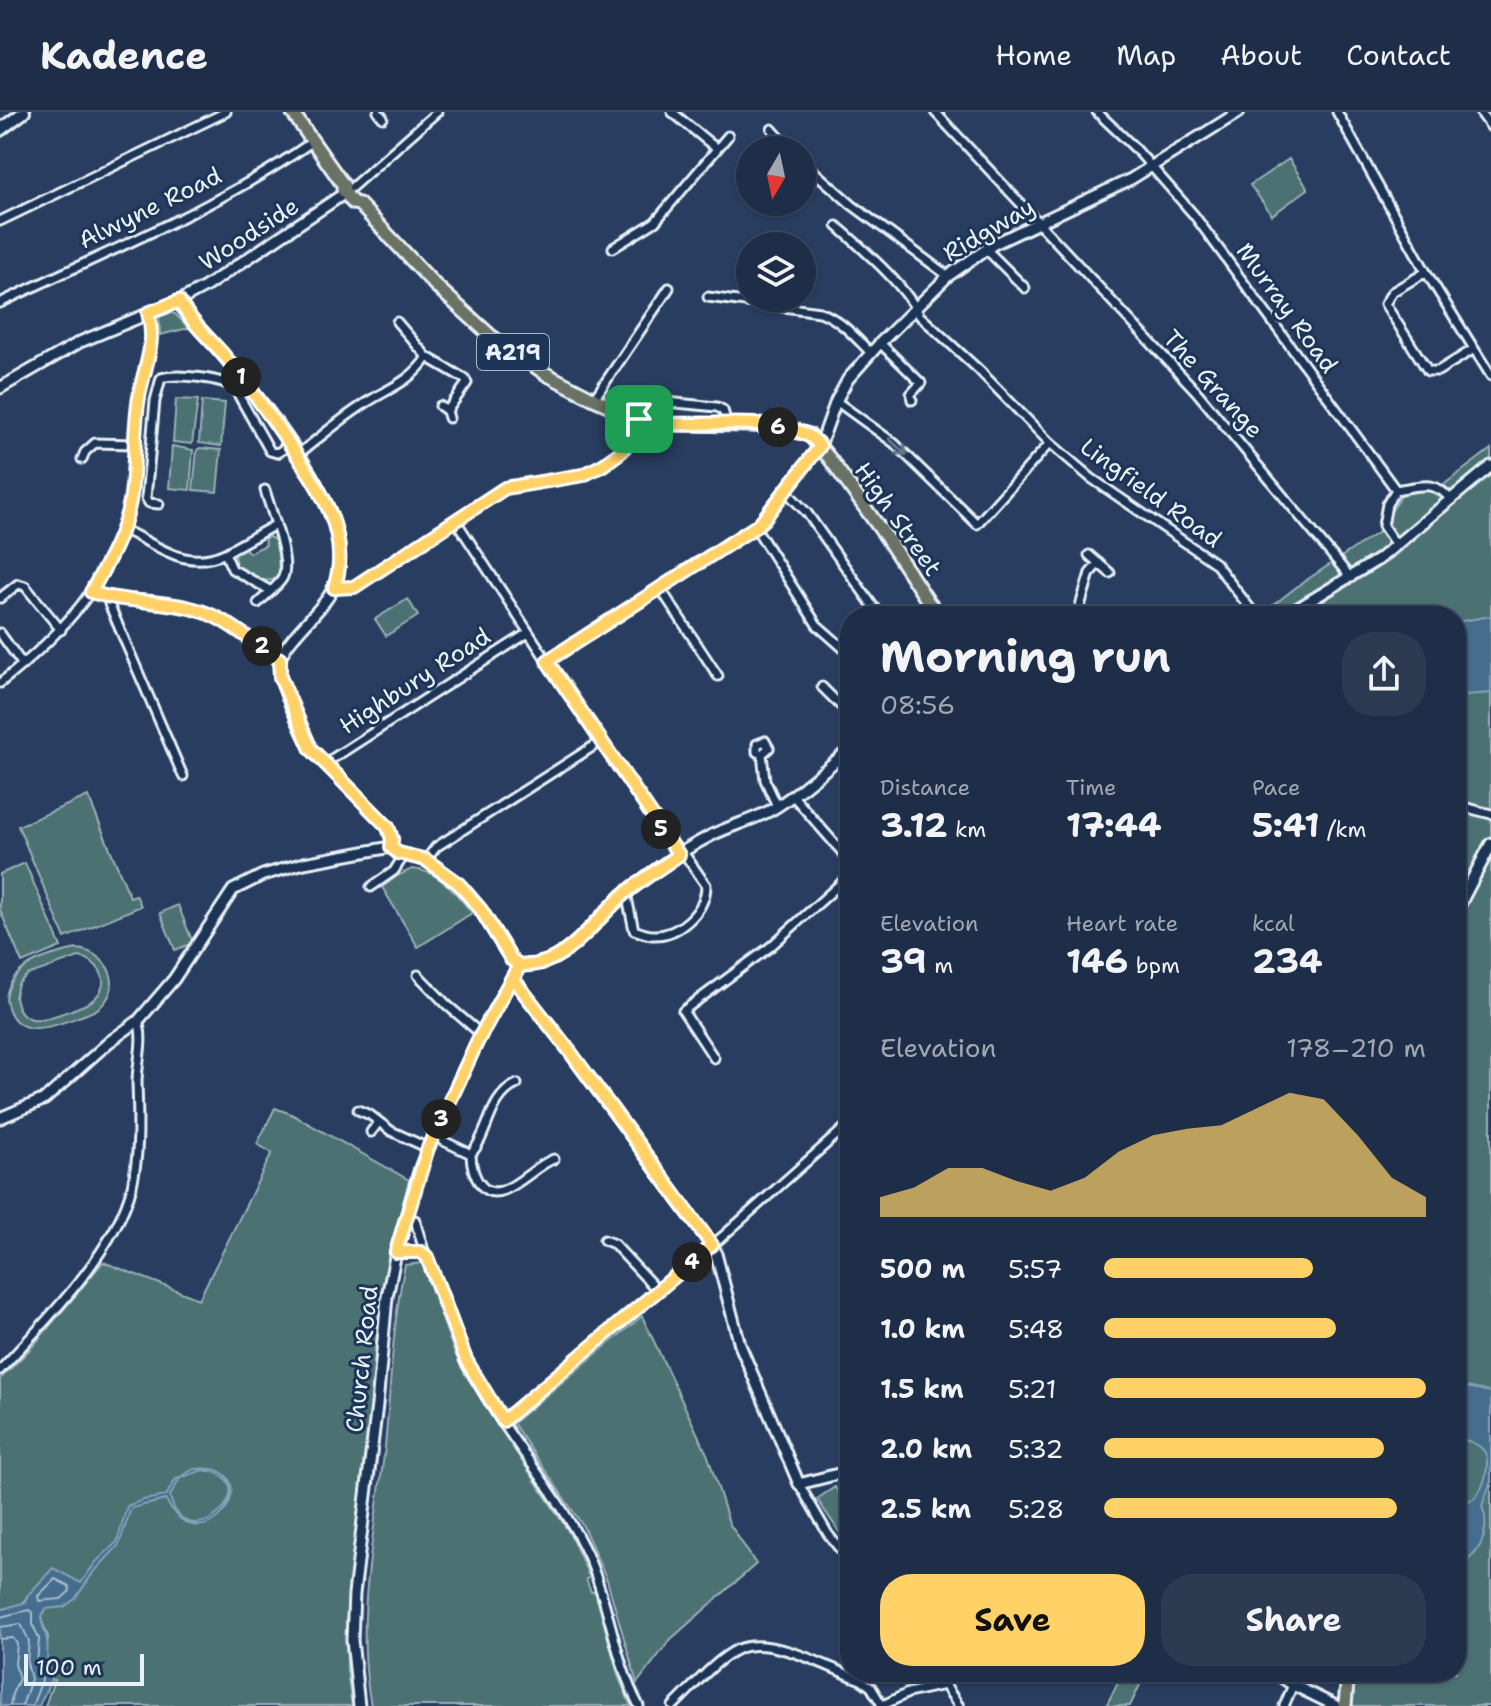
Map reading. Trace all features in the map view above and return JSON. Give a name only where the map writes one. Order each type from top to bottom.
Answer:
[{"type":"main road","points":[[0,130],[24,112]]},
{"type":"main road","name":"A219","points":[[292,112],[347,189],[359,198],[359,204],[435,285],[491,336],[546,374],[639,419],[666,424],[782,428],[810,435],[820,446]]},
{"type":"main road","name":"High Street","points":[[820,446],[932,606]]},
{"type":"main road","points":[[1466,892],[1491,844]]},
{"type":"main road","points":[[1345,1706],[1347,1682]]},
{"type":"street","points":[[0,221],[226,112]]},
{"type":"street","points":[[347,189],[437,112]]},
{"type":"street","points":[[672,112],[717,149]]},
{"type":"street","name":"The Grange","points":[[935,112],[1196,391],[1351,578]]},
{"type":"street","name":"Murray Road","points":[[1097,112],[1152,166],[1194,215],[1396,490]]},
{"type":"street","points":[[1337,112],[1426,272],[1491,376]]},
{"type":"street","points":[[1480,112],[1491,127]]},
{"type":"street","name":"Ridgway","points":[[820,446],[836,401],[848,379],[948,276],[986,249],[1113,188],[1236,113]]},
{"type":"street","points":[[772,129],[778,136]]},
{"type":"street","points":[[613,248],[655,222],[728,136]]},
{"type":"street","name":"Alwyne Road","points":[[0,303],[188,213],[273,168],[313,141]]},
{"type":"street","points":[[816,173],[852,205],[948,276]]},
{"type":"street","name":"Woodside","points":[[0,388],[80,342],[179,301],[272,244],[347,189]]},
{"type":"street","name":"Lingfield Road","points":[[837,226],[867,254],[920,316],[979,370],[1050,443],[1091,478],[1215,563],[1248,606]]},
{"type":"street","points":[[986,249],[1025,288]]},
{"type":"street","points":[[1426,272],[1392,292],[1385,304],[1428,371],[1438,371],[1474,349]]},
{"type":"street","points":[[594,399],[669,288]]},
{"type":"street","points":[[1376,294],[1387,298]]},
{"type":"street","points":[[708,297],[820,312],[848,329],[871,353]]},
{"type":"street","points":[[179,301],[237,372],[297,455],[327,503],[336,531],[339,562],[334,588],[327,602],[285,648],[280,659],[280,677],[303,734],[324,764],[388,827],[391,847]]},
{"type":"street","points":[[0,683],[61,630],[91,592],[122,529],[130,501],[138,399],[152,347],[148,313]]},
{"type":"street","points":[[397,322],[401,333],[427,357],[465,379],[467,383],[445,412]]},
{"type":"street","points":[[880,343],[921,383],[912,392],[912,400]]},
{"type":"street","points":[[297,455],[357,408],[404,383],[427,357]]},
{"type":"street","points":[[159,504],[149,503],[146,498],[155,401],[161,378],[189,377],[229,383],[270,451],[277,453],[290,445]]},
{"type":"street","points":[[836,401],[894,443],[977,524],[1050,443]]},
{"type":"street","points":[[660,408],[666,402],[717,407],[723,410],[727,424]]},
{"type":"street","points":[[334,588],[354,587],[505,488],[583,475],[603,465],[622,451],[633,436],[639,419]]},
{"type":"street","points":[[82,459],[95,443],[134,444]]},
{"type":"street","points":[[547,661],[755,527],[820,446]]},
{"type":"street","points":[[1302,606],[1351,578],[1396,545],[1491,466]]},
{"type":"street","points":[[1396,545],[1383,526],[1387,504],[1396,490],[1433,485],[1442,488],[1451,500]]},
{"type":"street","points":[[258,603],[283,579],[285,568],[280,537],[265,490]]},
{"type":"street","points":[[786,491],[807,513],[873,606]]},
{"type":"street","points":[[456,521],[600,742],[705,882],[706,893],[700,908],[684,924],[653,935],[634,930],[626,893]]},
{"type":"street","points":[[122,529],[163,552],[201,561],[225,553],[275,525]]},
{"type":"street","points":[[755,527],[817,625],[840,645]]},
{"type":"street","points":[[225,553],[232,569],[271,591]]},
{"type":"street","points":[[1089,555],[1110,573]]},
{"type":"street","points":[[1080,606],[1090,573],[1099,563]]},
{"type":"street","points":[[0,598],[18,584],[25,586],[61,630]]},
{"type":"street","points":[[660,588],[718,676]]},
{"type":"street","points":[[91,592],[206,612],[280,659]]},
{"type":"street","points":[[109,597],[109,604],[183,776]]},
{"type":"street","points":[[0,633],[23,665]]},
{"type":"street","name":"Highbury Road","points":[[324,764],[528,633]]},
{"type":"street","points":[[822,687],[840,705]]},
{"type":"street","points":[[426,860],[436,847],[600,742]]},
{"type":"street","points":[[762,754],[765,780],[777,806]]},
{"type":"street","points":[[0,1118],[45,1099],[99,1050],[138,1021],[174,979],[233,890],[263,875],[304,863],[391,847],[404,855],[426,860],[448,875],[468,894],[511,959],[519,965],[540,966],[583,936],[626,893],[681,854],[712,835],[777,806],[840,757]]},
{"type":"street","points":[[793,796],[840,850]]},
{"type":"street","points":[[1466,808],[1491,814]]},
{"type":"street","points":[[371,887],[394,871],[404,855]]},
{"type":"street","points":[[714,1058],[681,1008],[770,947],[840,884]]},
{"type":"street","name":"Church Road","points":[[359,1706],[352,1640],[354,1594],[387,1297],[396,1252],[433,1136],[481,1034],[514,980],[519,965]]},
{"type":"street","points":[[418,975],[481,1034]]},
{"type":"street","points":[[514,980],[717,1253],[740,1345],[799,1484],[840,1549]]},
{"type":"street","points":[[0,1370],[80,1279],[124,1210],[138,1147],[138,1057],[141,1035],[138,1021]]},
{"type":"street","points":[[471,1154],[479,1146],[490,1113],[514,1086],[505,1078]]},
{"type":"street","points":[[358,1110],[428,1148]]},
{"type":"street","points":[[371,1132],[378,1123]]},
{"type":"street","points":[[503,1421],[712,1245],[840,1132]]},
{"type":"street","points":[[433,1136],[471,1154],[479,1182],[491,1191],[511,1187],[550,1160],[542,1150]]},
{"type":"street","points":[[415,1220],[466,1360],[558,1503],[588,1556],[630,1688],[639,1706]]},
{"type":"street","points":[[604,1240],[614,1244],[658,1291]]},
{"type":"street","points":[[396,1252],[425,1254]]},
{"type":"street","points":[[799,1484],[840,1474]]},
{"type":"street","points":[[673,1706],[725,1657],[738,1649],[761,1646],[777,1648],[840,1672]]},
{"type":"street","points":[[864,1682],[871,1687],[881,1706],[908,1693],[944,1685]]},
{"type":"street","points":[[942,1682],[959,1706]]},
{"type":"street","points":[[1289,1682],[1336,1706]]},
{"type":"street","points":[[1284,1706],[1293,1685]]},
{"type":"green space","points":[[1289,159],[1308,189],[1272,215],[1250,185]]},
{"type":"green space","points":[[170,313],[189,328],[160,335],[159,317]]},
{"type":"green space","points":[[176,399],[198,400],[192,444],[173,442]]},
{"type":"green space","points":[[202,401],[225,403],[221,446],[199,443]]},
{"type":"green space","points":[[172,446],[193,450],[190,490],[169,488]]},
{"type":"green space","points":[[1491,449],[1491,461],[1347,575],[1293,606],[1272,606],[1386,527],[1388,516],[1402,492],[1433,489],[1446,483]]},
{"type":"green space","points":[[197,450],[221,450],[217,492],[193,490]]},
{"type":"green space","points":[[1491,472],[1491,1706],[1350,1706],[1353,1682],[1466,1682],[1466,606],[1314,606],[1390,560]]},
{"type":"green space","points":[[264,538],[275,540],[278,548],[279,576],[263,580],[236,566],[236,554],[243,546],[249,553],[266,545]]},
{"type":"green space","points":[[408,599],[418,616],[386,636],[375,619]]},
{"type":"green space","points":[[88,796],[130,897],[136,895],[141,906],[65,938],[18,826]]},
{"type":"green space","points":[[25,863],[61,947],[22,963],[0,910],[0,874]]},
{"type":"green space","points":[[412,869],[439,878],[472,913],[418,947],[382,887]]},
{"type":"green space","points":[[178,905],[193,943],[175,950],[160,913]]},
{"type":"green space","points":[[66,951],[86,951],[108,968],[112,985],[104,1003],[88,1014],[43,1027],[24,1026],[16,1021],[6,999],[14,978],[43,958]],"holes":[[[79,957],[97,967],[103,978],[101,991],[93,1000],[43,1019],[29,1018],[23,1014],[15,997],[18,984],[27,975]]]},
{"type":"green space","points":[[275,1108],[409,1180],[383,1285],[379,1316],[369,1433],[346,1624],[352,1706],[45,1706],[54,1680],[51,1680],[45,1662],[48,1637],[41,1619],[46,1609],[54,1606],[27,1596],[23,1604],[0,1610],[0,1379],[33,1346],[103,1262],[199,1299],[272,1153],[257,1144]]},
{"type":"green space","points":[[422,1263],[465,1374],[569,1532],[590,1578],[586,1579],[591,1592],[595,1591],[619,1678],[631,1706],[371,1706],[366,1673],[365,1608],[395,1332],[405,1265]]},
{"type":"green space","points":[[642,1316],[708,1456],[729,1523],[756,1564],[671,1639],[637,1683],[607,1580],[583,1526],[513,1423]]},
{"type":"green space","points":[[835,1487],[840,1495],[840,1533],[817,1499]]},
{"type":"green space","points":[[1118,1682],[1141,1683],[1130,1706],[1106,1706]]},
{"type":"water","points":[[1491,616],[1491,693],[1466,695],[1466,620]]},
{"type":"water","points":[[1466,1387],[1491,1392],[1491,1481],[1482,1506],[1485,1524],[1482,1542],[1466,1560],[1466,1501],[1478,1494],[1487,1468],[1484,1451],[1466,1440]]},
{"type":"water","points":[[194,1469],[218,1471],[229,1481],[231,1495],[225,1509],[214,1521],[199,1526],[182,1520],[166,1500],[131,1508],[119,1545],[93,1573],[75,1599],[64,1607],[46,1609],[43,1614],[51,1680],[39,1706],[0,1706],[0,1610],[26,1602],[27,1596],[53,1568],[81,1583],[96,1562],[117,1542],[127,1506],[166,1496],[175,1480]],"holes":[[[203,1470],[223,1477],[230,1488],[228,1501],[219,1513],[206,1521],[192,1523],[179,1515],[170,1496],[180,1478]]]},
{"type":"route","points":[[639,419],[633,436],[622,451],[603,465],[583,475],[505,488],[354,587],[345,590],[334,588],[339,569],[338,542],[327,503],[275,423],[179,301],[148,313],[152,347],[138,399],[130,501],[117,542],[91,592],[206,612],[280,659],[280,677],[311,749],[381,818],[391,832],[391,847],[398,853],[426,860],[458,883],[481,910],[511,959],[519,965],[514,980],[477,1042],[428,1148],[396,1252],[421,1252],[430,1261],[466,1360],[503,1421],[712,1245],[514,980],[517,973],[519,965],[540,966],[554,959],[583,936],[626,893],[679,855],[547,661],[755,527],[820,446],[810,435],[782,428],[666,424],[639,419]]}]
